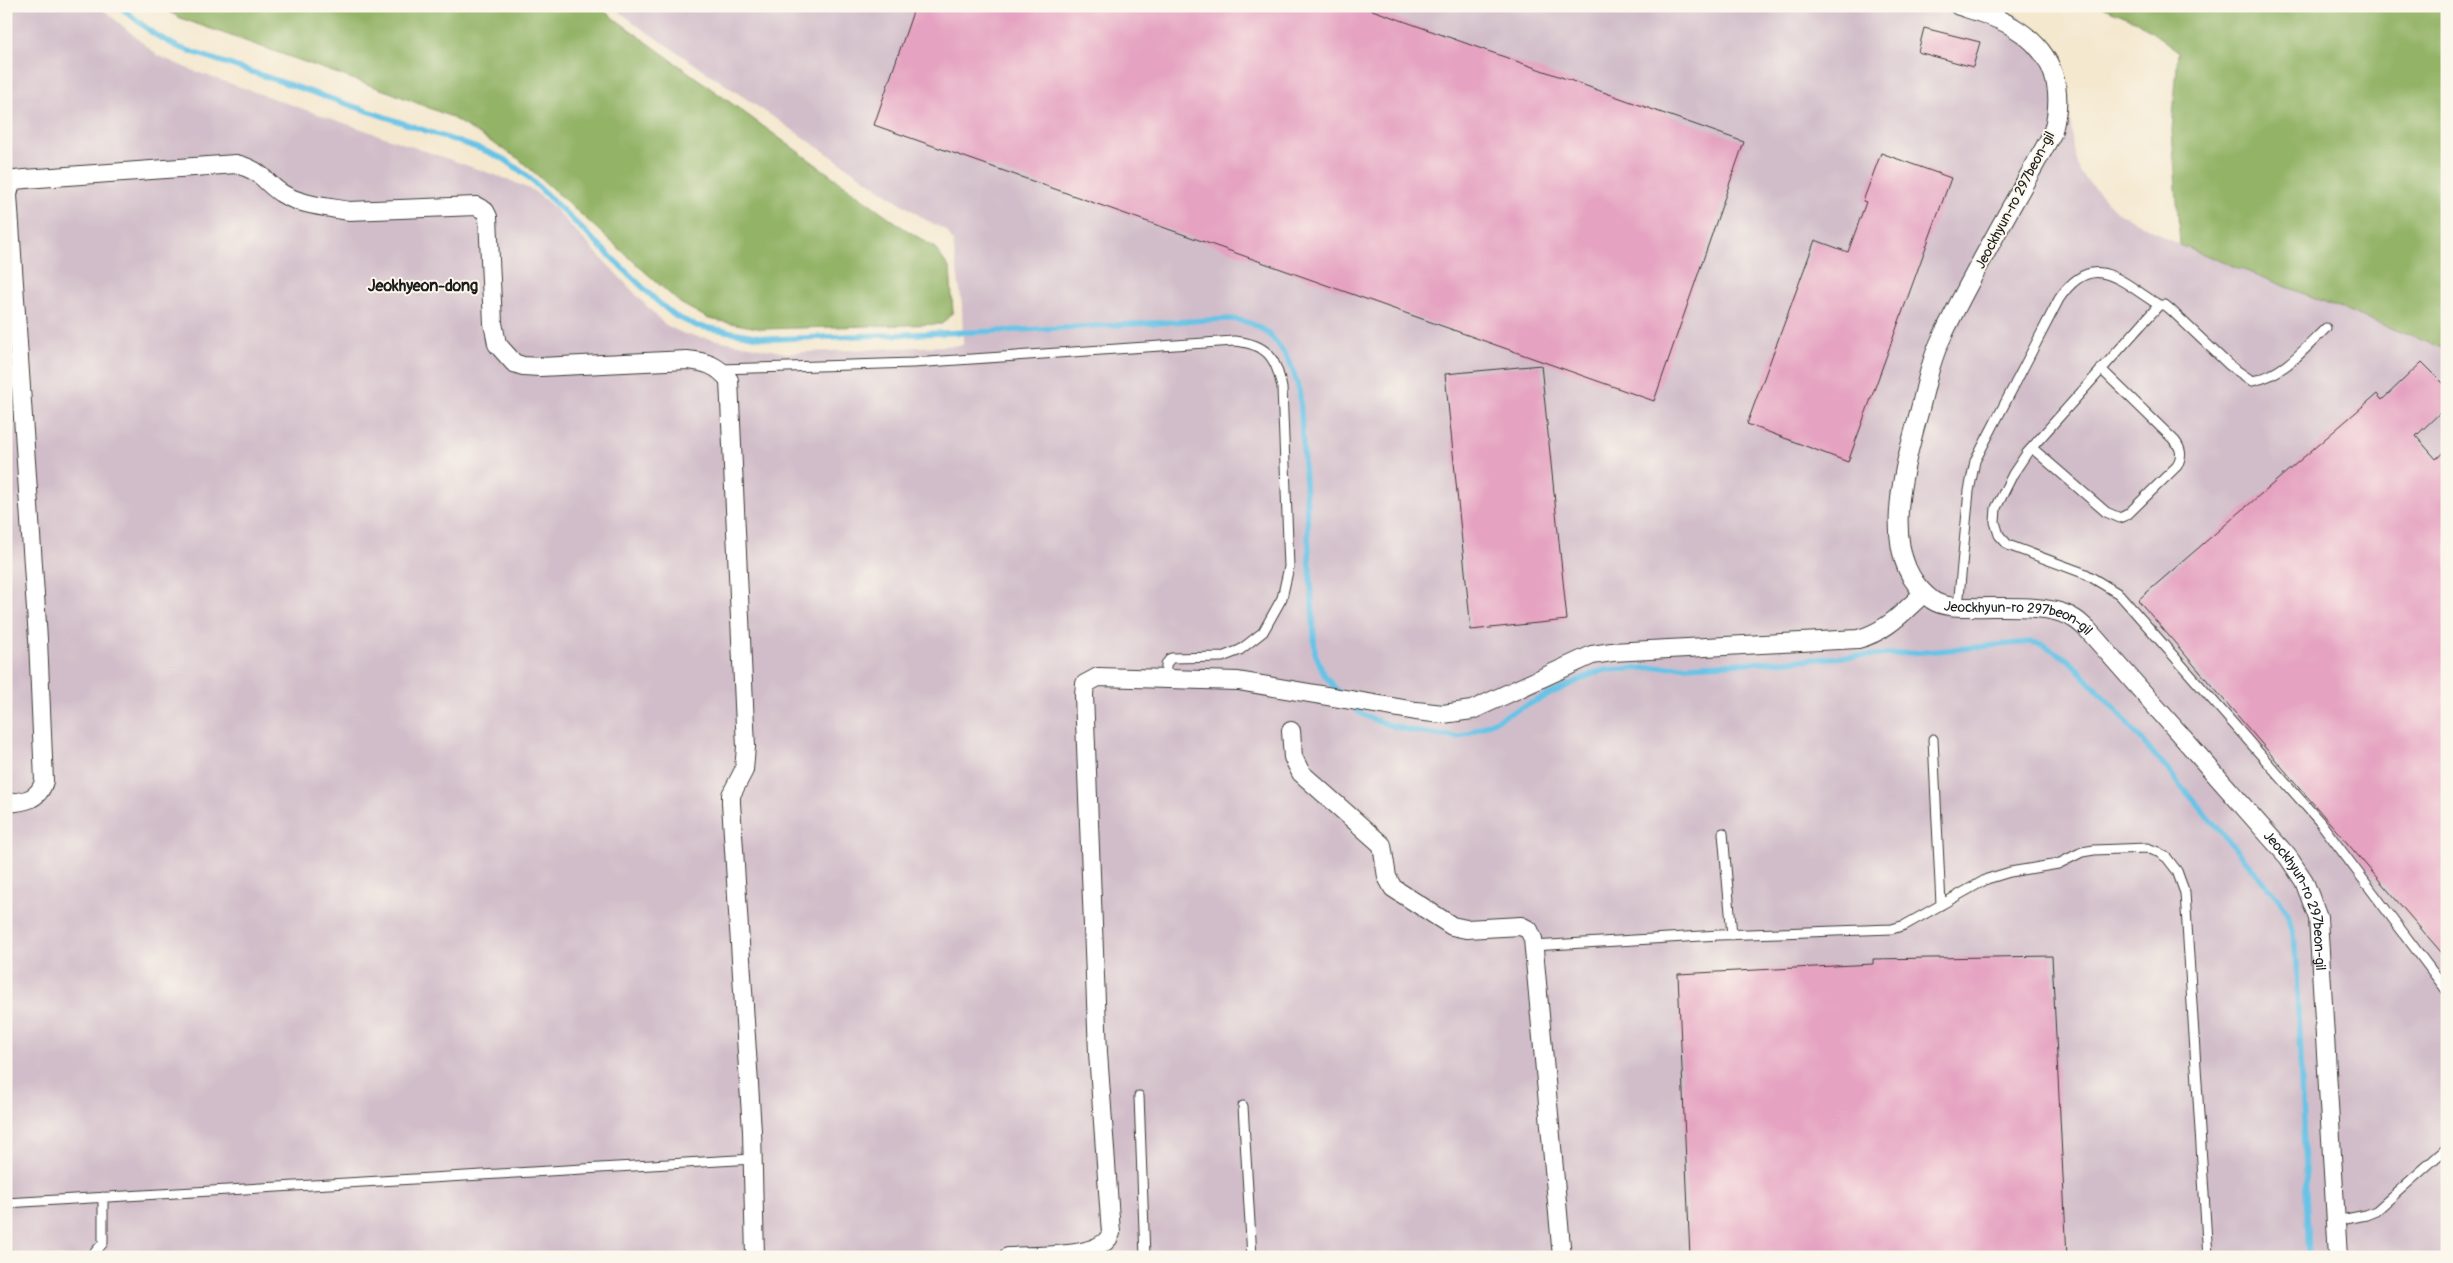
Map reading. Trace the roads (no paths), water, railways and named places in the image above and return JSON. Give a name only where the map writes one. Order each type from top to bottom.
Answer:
[{"type":"street","name":"Jeockhyun-ro 297beon-gil","points":[[1959,6],[1990,16],[2014,27],[2034,43],[2050,65],[2058,88],[2058,114],[2052,134],[1953,316],[1935,355],[1908,452],[1899,498],[1899,534],[1904,563],[1915,584],[1934,601],[1958,607],[2049,610],[2072,617],[2088,630],[2282,850],[2304,881],[2318,918],[2338,1257]]},
{"type":"street","points":[[6,803],[23,802],[35,796],[42,791],[44,781],[38,639],[8,217],[10,186],[15,180],[25,179],[236,164],[260,173],[281,192],[289,196],[328,208],[348,211],[476,206],[485,211],[488,217],[493,323],[497,344],[502,353],[514,363],[523,366],[540,367],[687,360],[706,362],[720,369],[729,380],[746,737],[744,770],[731,795],[731,803],[753,1159],[755,1257]]},
{"type":"street","points":[[1008,1257],[1080,1253],[1102,1246],[1109,1240],[1111,1233],[1098,1043],[1084,696],[1086,684],[1098,677],[1247,682],[1434,713],[1457,714],[1472,710],[1577,660],[1612,652],[1858,639],[1885,629],[1924,593]]},
{"type":"street","points":[[1291,731],[1293,758],[1301,773],[1382,845],[1387,877],[1400,894],[1452,926],[1466,929],[1521,926],[1529,930],[1533,938],[1562,1257]]},
{"type":"lane","points":[[6,163],[10,186]]},
{"type":"lane","points":[[1958,607],[1969,490],[1976,461],[2059,299],[2069,284],[2079,276],[2096,272],[2107,273],[2159,306]]},
{"type":"lane","points":[[2326,328],[2280,371],[2264,379],[2252,381],[2229,365],[2172,310],[2165,305],[2159,306],[2032,448],[2012,474],[1996,508],[1995,522],[1999,535],[2008,545],[2086,574],[2119,594],[2320,822],[2447,991]]},
{"type":"lane","points":[[720,369],[913,363],[1234,341],[1248,342],[1260,346],[1271,355],[1279,372],[1282,388],[1289,549],[1288,582],[1272,618],[1254,641],[1222,657],[1171,658],[1166,664],[1166,679]]},
{"type":"lane","points":[[2032,448],[2106,512],[2120,518],[2128,514],[2177,466],[2181,458],[2180,448],[2175,441],[2101,370]]},
{"type":"lane","points":[[1933,739],[1941,905]]},
{"type":"lane","points":[[1723,833],[1732,935]]},
{"type":"lane","points":[[1533,946],[1732,935],[1892,929],[1905,925],[1987,879],[2010,872],[2058,864],[2082,852],[2147,848],[2167,858],[2178,871],[2185,893],[2208,1257]]},
{"type":"lane","points":[[1139,1096],[1144,1257]]},
{"type":"lane","points":[[1244,1106],[1252,1257]]},
{"type":"lane","points":[[2336,1221],[2376,1211],[2447,1148]]},
{"type":"lane","points":[[6,1203],[753,1159]]},
{"type":"lane","points":[[91,1257],[103,1243],[103,1197]]},
{"type":"waterway","points":[[119,6],[154,34],[178,47],[483,150],[504,159],[526,175],[658,302],[675,316],[697,326],[771,339],[1000,331],[1228,319],[1243,321],[1256,326],[1268,333],[1285,355],[1300,395],[1315,653],[1325,676],[1340,694]]},
{"type":"waterway","points":[[1352,706],[1361,713],[1387,724],[1417,732],[1458,737],[1594,673],[1606,670],[1937,651],[2030,642],[2042,644],[2069,660],[2115,709],[2277,897],[2288,913],[2295,945],[2309,1257]]},
{"type":"district","name":"Jeokhyeon-dong","points":[[423,286]]}]
